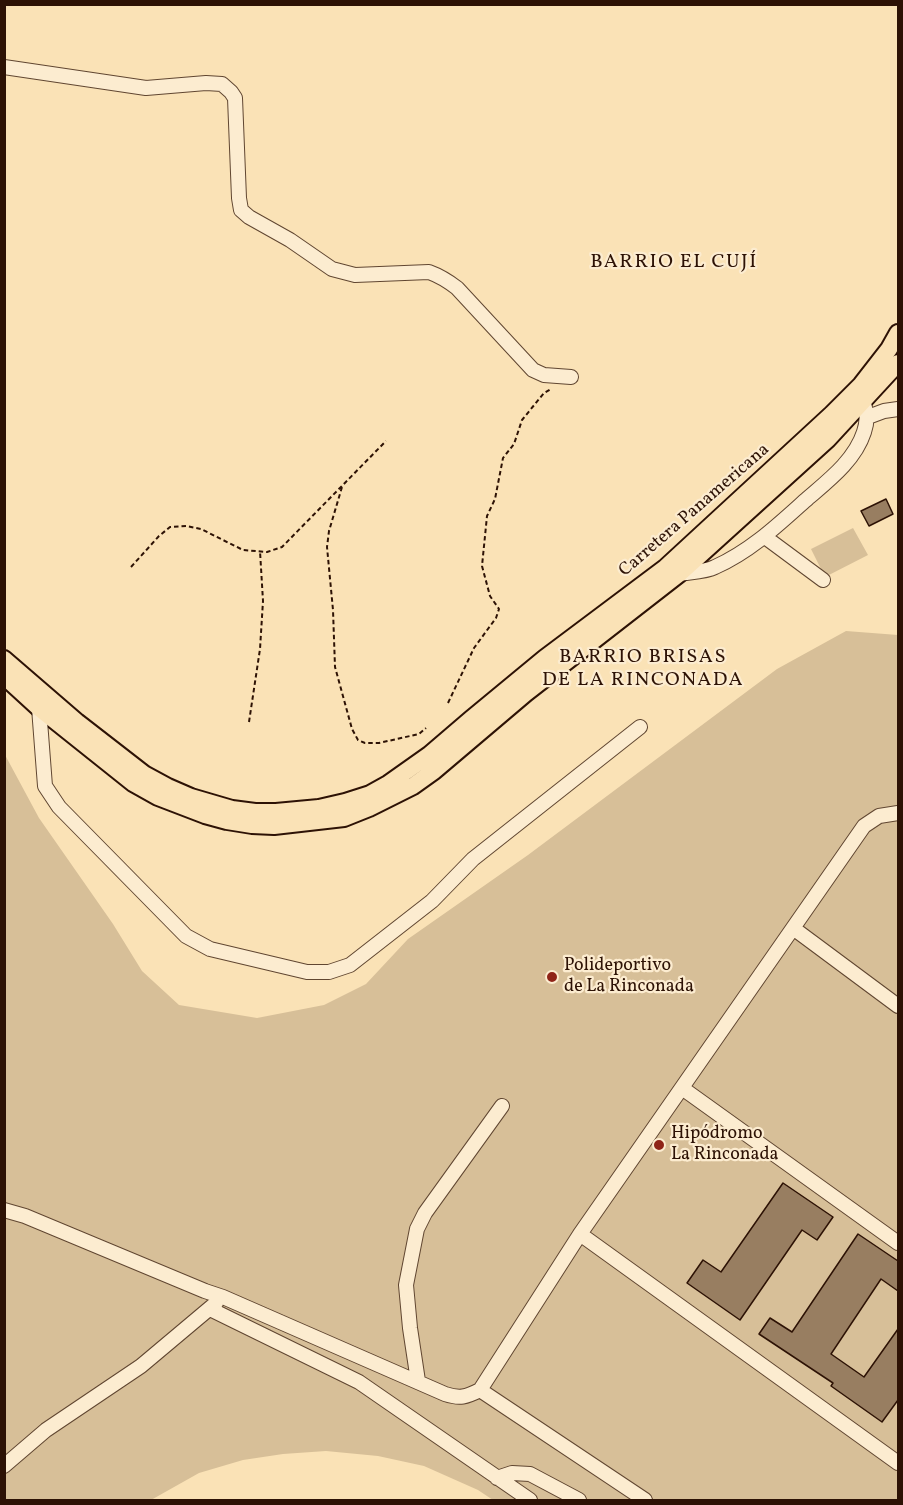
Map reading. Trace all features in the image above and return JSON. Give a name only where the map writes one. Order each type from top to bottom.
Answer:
[{"type":"main road","name":"Carretera Panamericana","points":[[4,659],[77,722],[144,774],[168,788],[191,797],[232,809],[276,812],[319,808],[370,794],[429,755],[545,658],[665,568],[861,385],[889,349],[898,333]]},
{"type":"main road","name":"Carretera Panamericana","points":[[4,676],[39,708],[133,783],[183,808],[227,821],[252,825],[274,826],[344,818],[406,790],[434,771],[533,687],[679,574],[828,439],[866,409],[898,363]]},
{"type":"street","points":[[4,67],[146,88],[206,83],[222,84],[235,98],[239,198],[241,210],[249,218],[290,240],[332,269],[355,275],[429,272],[447,279],[458,288],[533,370],[544,375],[571,377]]},
{"type":"street","points":[[679,574],[713,568],[765,537],[841,468],[864,434],[866,409],[884,411],[898,408]]},
{"type":"street","points":[[765,537],[823,580]]},
{"type":"street","points":[[39,708],[45,786],[59,807],[186,936],[210,949],[307,972],[329,972],[350,965],[432,901],[473,859],[640,728]]},
{"type":"street","points":[[4,1210],[25,1216],[223,1297],[455,1398],[468,1396],[480,1389],[580,1233],[864,826],[879,816],[898,813]]},
{"type":"street","points":[[793,928],[898,1006]]},
{"type":"street","points":[[682,1088],[898,1243]]},
{"type":"street","points":[[418,1381],[406,1285],[417,1229],[425,1213],[502,1106]]},
{"type":"street","points":[[580,1233],[898,1462]]},
{"type":"street","points":[[4,1466],[46,1430],[141,1366],[223,1297]]},
{"type":"street","points":[[210,1309],[358,1382],[530,1500]]},
{"type":"street","points":[[480,1389],[645,1500]]},
{"type":"street","points":[[497,1478],[512,1473],[530,1474],[579,1500]]},
{"type":"path","points":[[448,703],[474,648],[496,618],[499,609],[490,596],[482,567],[487,516],[495,499],[503,458],[514,444],[522,420],[544,393],[571,377]]},
{"type":"path","points":[[131,567],[170,527],[186,526],[201,529],[243,550],[267,552],[282,547],[386,441]]},
{"type":"path","points":[[342,487],[329,531],[327,547],[333,610],[334,667],[352,729],[358,740],[365,743],[379,743],[419,734],[426,728]]},
{"type":"path","points":[[249,722],[260,650],[263,601],[260,551]]},
{"type":"shaded area","points":[[853,528],[868,555],[825,577],[811,549]]},
{"type":"shaded area","points":[[846,631],[898,635],[898,1500],[493,1500],[478,1490],[424,1466],[378,1456],[326,1451],[243,1460],[199,1473],[151,1500],[5,1500],[4,753],[39,818],[113,924],[142,971],[179,1005],[257,1018],[324,1005],[366,984],[408,939],[528,855],[777,669]]},
{"type":"building","points":[[886,499],[893,514],[869,526],[861,511]]},
{"type":"building","points":[[783,1183],[833,1217],[817,1240],[802,1230],[740,1320],[687,1283],[703,1260],[721,1272]]},
{"type":"building","points":[[858,1234],[898,1261],[898,1291],[881,1279],[831,1354],[864,1377],[898,1329],[898,1400],[882,1422],[831,1386],[833,1383],[759,1334],[770,1318],[792,1332]]},
{"type":"place","name":"Polideportivo de La Rinconada","points":[[552,977]]},
{"type":"place","name":"Hipódromo La Rinconada","points":[[659,1145]]},
{"type":"district","name":"BARRIO EL CUJÍ","points":[[674,263]]},
{"type":"district","name":"BARRIO BRISAS DE LA RINCONADA","points":[[643,670]]}]
